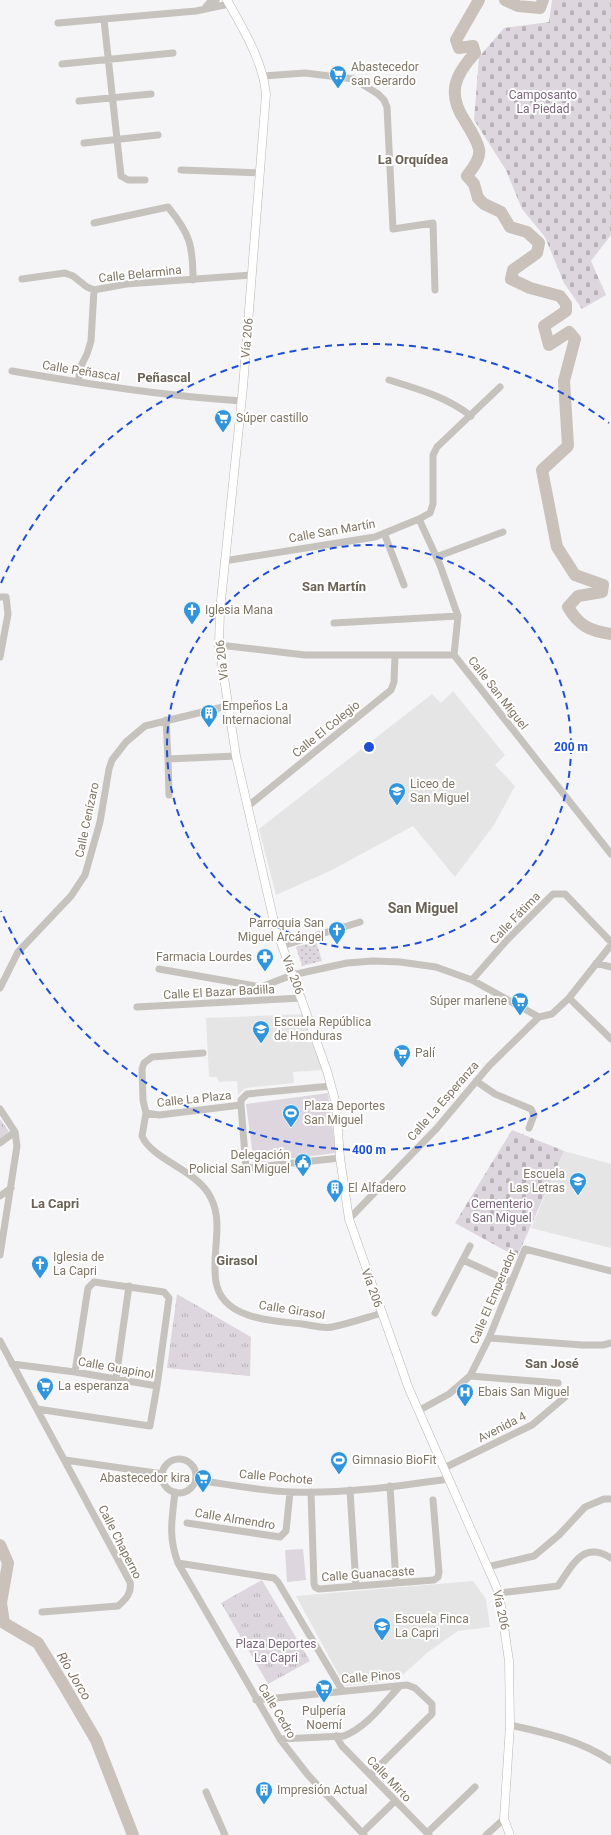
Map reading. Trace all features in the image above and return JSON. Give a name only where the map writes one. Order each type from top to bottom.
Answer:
[{"type":"main road","name":"Vía 206","points":[[228,2],[243,29],[263,76],[266,94],[242,401],[224,561],[219,644],[227,706],[236,756],[266,891],[282,946],[302,998],[332,1086],[336,1104],[340,1158],[349,1219],[418,1411],[450,1479],[487,1567],[500,1593],[509,1661],[510,1725],[504,1819],[510,1835]]},
{"type":"street","points":[[205,8],[210,2],[216,0]]},
{"type":"street","points":[[58,23],[104,20],[196,10],[228,2]]},
{"type":"street","points":[[104,20],[121,176],[128,180],[145,180]]},
{"type":"street","points":[[62,64],[107,58],[173,53]]},
{"type":"street","points":[[263,76],[305,73],[354,79],[384,100],[387,107],[394,229],[433,223],[435,290]]},
{"type":"street","points":[[79,101],[112,99],[151,94]]},
{"type":"street","points":[[84,143],[158,135]]},
{"type":"street","points":[[181,170],[260,173]]},
{"type":"street","points":[[94,223],[168,207],[184,226],[190,240],[193,260],[193,280],[252,275]]},
{"type":"street","name":"Calle Belarmina","points":[[22,279],[65,273],[73,276],[87,287],[94,290],[126,284],[193,280]]},
{"type":"street","points":[[78,382],[81,366],[91,341],[94,290]]},
{"type":"street","name":"Calle Peñascal","points":[[12,371],[78,382],[205,399],[242,401]]},
{"type":"street","points":[[389,380],[434,394],[460,407],[471,416]]},
{"type":"street","name":"Calle San Martín","points":[[224,561],[374,537],[430,513],[433,504],[433,455],[437,447],[500,387]]},
{"type":"street","points":[[419,519],[436,557],[458,616],[454,655]]},
{"type":"street","points":[[436,557],[503,532]]},
{"type":"street","points":[[384,533],[404,585]]},
{"type":"street","points":[[0,657],[8,614],[3,597]]},
{"type":"street","points":[[334,623],[458,616]]},
{"type":"street","name":"Calle San Miguel","points":[[219,644],[305,655],[454,655],[611,854]]},
{"type":"street","name":"Calle El Colegio","points":[[248,807],[391,690],[394,682],[395,656]]},
{"type":"street","name":"Calle Cenízaro","points":[[0,988],[18,952],[71,896],[85,874],[100,822],[109,769],[112,760],[126,742],[145,726],[227,706]]},
{"type":"street","points":[[166,720],[169,795]]},
{"type":"street","points":[[168,759],[236,756]]},
{"type":"street","name":"Calle Fátima","points":[[472,980],[507,940],[553,894],[565,894],[611,944]]},
{"type":"street","points":[[282,946],[360,922]]},
{"type":"street","points":[[159,969],[262,987],[292,975],[347,963],[373,961],[436,967],[472,980],[539,1017],[552,1014],[569,998],[611,944]]},
{"type":"street","points":[[596,963],[611,967]]},
{"type":"street","name":"Calle El Bazar Badilla","points":[[137,1007],[302,998]]},
{"type":"street","points":[[569,998],[611,1039]]},
{"type":"street","name":"Calle La Esperanza","points":[[349,1219],[437,1128],[488,1066],[539,1017]]},
{"type":"street","name":"Calle Girasol","points":[[203,1053],[152,1057],[148,1059],[142,1069],[142,1100],[146,1113],[142,1136],[145,1142],[197,1180],[211,1197],[216,1210],[215,1274],[217,1289],[221,1296],[238,1312],[277,1322],[330,1327],[382,1313]]},
{"type":"street","points":[[476,1081],[496,1094],[532,1109],[534,1115],[529,1128]]},
{"type":"street","name":"Calle La Plaza","points":[[146,1113],[159,1115],[241,1105],[241,1100],[247,1094],[332,1086]]},
{"type":"street","points":[[241,1105],[246,1168],[340,1158]]},
{"type":"street","points":[[0,1109],[15,1132],[16,1146],[0,1255]]},
{"type":"street","points":[[0,1143],[15,1132]]},
{"type":"street","points":[[0,1196],[11,1188]]},
{"type":"street","points":[[435,1313],[470,1246]]},
{"type":"street","name":"Calle El Emperador","points":[[418,1411],[449,1394],[470,1376],[489,1338],[525,1250],[611,1271]]},
{"type":"street","points":[[463,1260],[511,1282]]},
{"type":"street","points":[[75,1372],[88,1288],[94,1282],[129,1286],[164,1292],[169,1298],[157,1386]]},
{"type":"street","points":[[116,1378],[129,1286]]},
{"type":"street","points":[[489,1338],[582,1345],[603,1345],[611,1343]]},
{"type":"street","points":[[0,1341],[65,1460],[163,1474]]},
{"type":"street","name":"Calle Guapinol","points":[[12,1364],[116,1378],[157,1386],[150,1426],[37,1409]]},
{"type":"street","points":[[470,1376],[558,1383]]},
{"type":"street","name":"Avenida 4","points":[[444,1468],[532,1425],[564,1397]]},
{"type":"street","points":[[182,1459],[188,1461],[195,1469],[196,1480],[190,1489],[180,1493],[175,1492],[164,1483],[164,1469],[172,1461],[182,1459]]},
{"type":"street","name":"Calle Chaperno","points":[[42,1612],[118,1606],[129,1595],[131,1589],[130,1582],[65,1460]]},
{"type":"street","name":"Calle Pochote","points":[[196,1480],[290,1492],[311,1492],[350,1490],[450,1479]]},
{"type":"street","points":[[390,1486],[396,1582]]},
{"type":"street","points":[[350,1490],[356,1586]]},
{"type":"street","name":"Calle Cedro","points":[[175,1492],[170,1536],[172,1548],[178,1563],[256,1700],[280,1739],[303,1770],[363,1834]]},
{"type":"street","name":"Calle Almendro","points":[[187,1523],[280,1537],[286,1531],[290,1492]]},
{"type":"street","name":"Calle Guanacaste","points":[[311,1492],[315,1587],[320,1589],[434,1580],[438,1577],[433,1500]]},
{"type":"street","points":[[487,1567],[534,1556],[559,1535],[585,1508],[604,1499],[611,1499]]},
{"type":"street","points":[[500,1593],[558,1586],[578,1557],[584,1553],[598,1552],[611,1558]]},
{"type":"street","points":[[178,1563],[274,1578],[278,1582],[342,1690]]},
{"type":"street","name":"Calle Pinos","points":[[256,1700],[342,1690],[407,1685],[416,1688],[432,1704],[432,1714],[370,1775]]},
{"type":"street","points":[[280,1739],[344,1736],[352,1733],[364,1724],[400,1686]]},
{"type":"street","points":[[510,1725],[552,1734],[575,1742],[611,1761]]},
{"type":"street","name":"Calle Mirto","points":[[336,1736],[342,1746],[428,1834]]},
{"type":"street","points":[[428,1834],[475,1787]]},
{"type":"street","points":[[206,1792],[225,1835]]},
{"type":"street","points":[[363,1834],[395,1801]]},
{"type":"street","points":[[486,1835],[504,1819]]},
{"type":"shaded area","name":"Liceo de San Miguel","points":[[453,691],[505,755],[495,765],[515,786],[494,825],[455,877],[413,826],[332,870],[276,895],[259,829],[432,694],[441,703]]},
{"type":"shaded area","name":"Escuela República de Honduras","points":[[305,1014],[323,1070],[293,1072],[294,1083],[245,1088],[238,1095],[237,1081],[219,1082],[217,1077],[209,1077],[206,1018]]},
{"type":"shaded area","name":"Escuela Las Letras","points":[[564,1151],[611,1164],[611,1248],[531,1228]]},
{"type":"shaded area","name":"Escuela Finca La Capri","points":[[473,1581],[486,1599],[490,1627],[458,1631],[428,1652],[396,1681],[345,1686],[296,1596]]},
{"type":"green space","name":"Camposanto La Piedad","points":[[552,0],[611,0],[611,235],[591,261],[606,295],[582,309],[564,283],[545,237],[522,209],[506,170],[474,120],[479,57],[504,28],[549,22]]},
{"type":"green space","points":[[316,941],[322,961],[302,966],[296,947]]},
{"type":"green space","name":"Plaza Deportes San Miguel","points":[[328,1093],[336,1153],[254,1163],[246,1104]]},
{"type":"green space","points":[[0,1119],[10,1133],[0,1140]]},
{"type":"green space","name":"Cementerio San Miguel","points":[[512,1130],[564,1151],[517,1257],[455,1223]]},
{"type":"green space","points":[[177,1294],[251,1337],[250,1376],[167,1368]]},
{"type":"green space","points":[[303,1549],[306,1580],[287,1582],[285,1550]]},
{"type":"green space","name":"Plaza Deportes La Capri","points":[[262,1580],[310,1661],[268,1684],[221,1603]]},
{"type":"waterway","points":[[479,0],[456,40],[459,48],[473,46],[475,53],[462,70],[455,86],[456,102],[459,111],[477,142],[479,149],[479,156],[474,167],[467,176],[474,184],[478,198],[484,204],[501,212],[510,227],[527,232],[539,243],[537,253],[513,270],[511,279],[530,288],[560,296],[566,304],[566,311],[544,326],[549,345],[569,332],[575,339],[564,381],[568,446],[542,470],[557,547],[575,575],[603,585],[602,592],[578,596],[568,607],[576,619],[581,623],[591,629],[611,634]]},
{"type":"waterway","points":[[505,0],[518,6],[540,8],[543,0]]},
{"type":"waterway","name":"Río Jorco","points":[[0,1545],[8,1563],[1,1603],[4,1623],[38,1643],[62,1682],[96,1740],[133,1835]]},
{"type":"place","name":"Abastecedor san Gerardo","points":[[338,89]]},
{"type":"place","name":"Súper castillo","points":[[223,433]]},
{"type":"place","name":"Iglesia Mana","points":[[192,625]]},
{"type":"place","name":"Empeños La Internacional","points":[[209,728]]},
{"type":"place","name":"Liceo de San Miguel","points":[[397,806]]},
{"type":"place","name":"Parroquia San Miguel Arcángel","points":[[337,945]]},
{"type":"place","name":"Farmacia Lourdes","points":[[265,972]]},
{"type":"place","name":"Súper marlene","points":[[520,1016]]},
{"type":"place","name":"Escuela República de Honduras","points":[[261,1044]]},
{"type":"place","name":"Palí","points":[[402,1068]]},
{"type":"place","name":"Plaza Deportes San Miguel","points":[[291,1128]]},
{"type":"place","name":"Delegación Policial San Miguel","points":[[303,1177]]},
{"type":"place","name":"Escuela Las Letras","points":[[578,1196]]},
{"type":"place","name":"El Alfadero","points":[[335,1203]]},
{"type":"place","name":"Iglesia de La Capri","points":[[40,1279]]},
{"type":"place","name":"La esperanza","points":[[45,1401]]},
{"type":"place","name":"Ebais San Miguel","points":[[465,1407]]},
{"type":"place","name":"Gimnasio BioFit","points":[[339,1475]]},
{"type":"place","name":"Abastecedor kira","points":[[203,1493]]},
{"type":"place","name":"Escuela Finca La Capri","points":[[382,1641]]},
{"type":"place","name":"Pulpería Noemí","points":[[324,1703]]},
{"type":"place","name":"Impresión Actual","points":[[264,1805]]},
{"type":"district","name":"La Orquídea","points":[[413,159]]},
{"type":"district","name":"Peñascal","points":[[164,377]]},
{"type":"district","name":"San Martín","points":[[334,586]]},
{"type":"district","name":"San Miguel","points":[[423,908]]},
{"type":"district","name":"La Capri","points":[[55,1203]]},
{"type":"district","name":"Girasol","points":[[237,1260]]},
{"type":"district","name":"San José","points":[[552,1363]]}]
